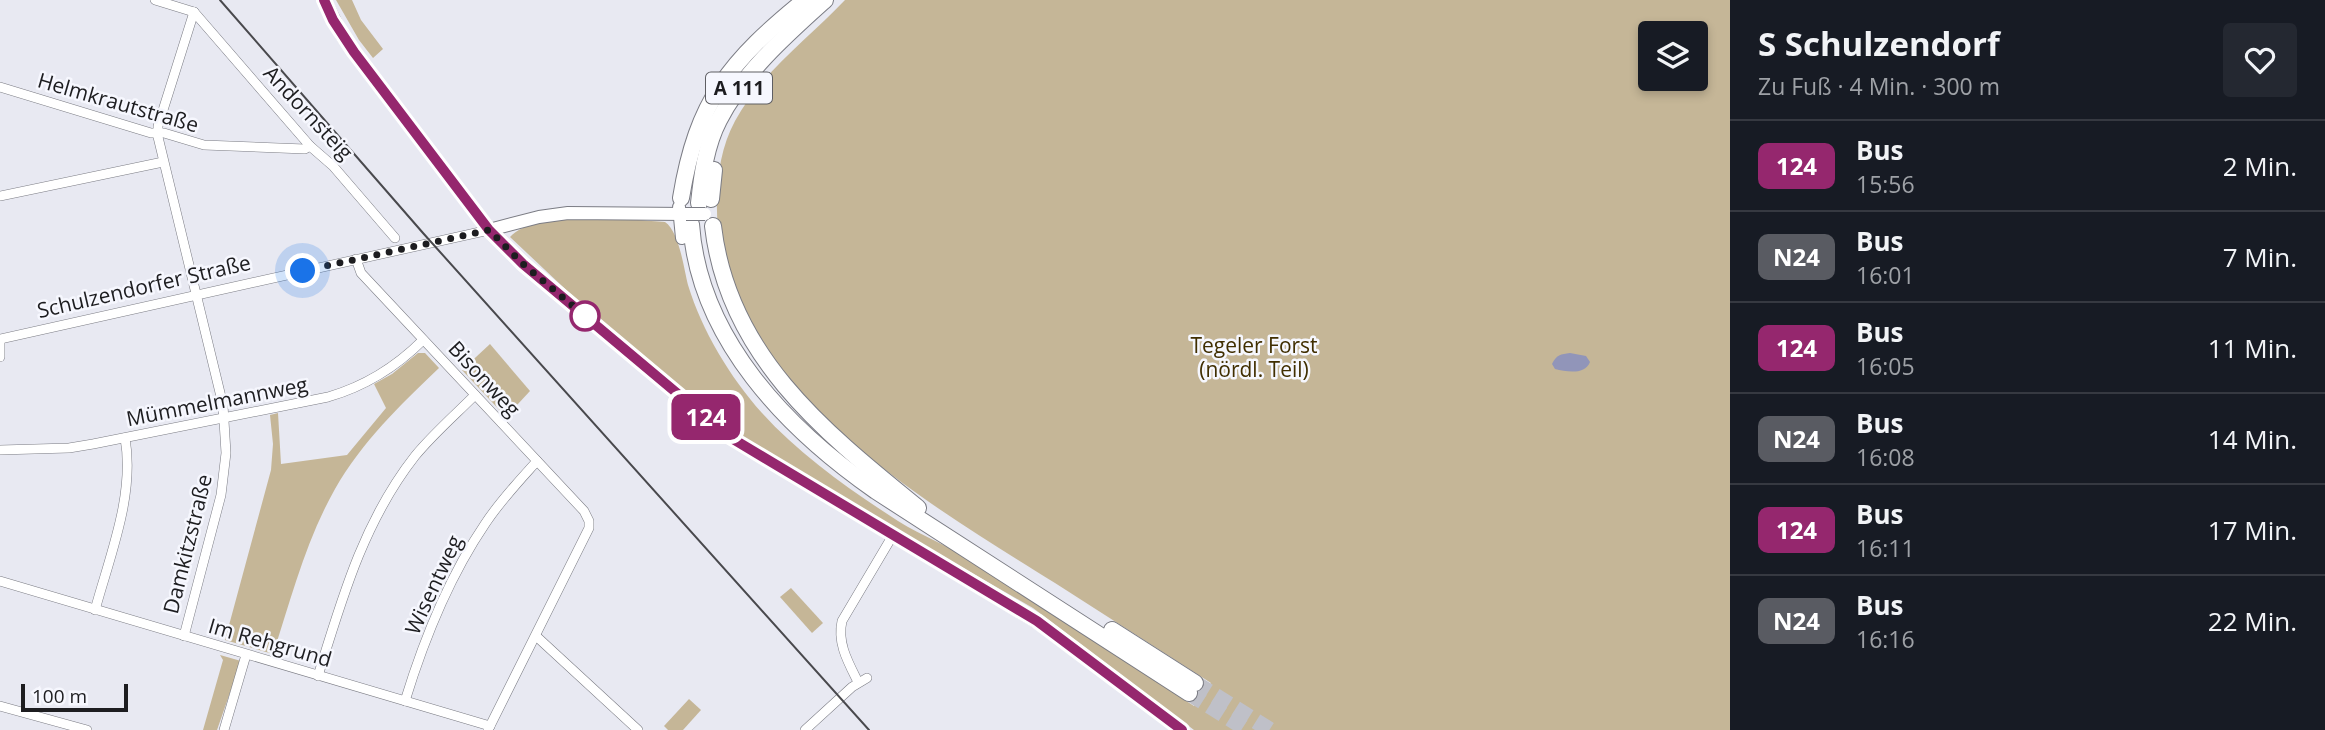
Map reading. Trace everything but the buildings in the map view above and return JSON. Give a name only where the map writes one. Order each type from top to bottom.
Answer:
[{"type":"highway","points":[[697,212],[694,138],[720,85],[760,38],[805,0]]},
{"type":"highway","name":"A 111","points":[[813,0],[750,61],[722,99],[699,150],[695,258],[714,311],[742,361],[780,410],[815,445],[849,472],[957,543],[1192,688],[920,509],[822,426],[771,370],[746,332],[732,305],[718,261],[697,212],[708,150],[718,122],[734,95],[757,66],[825,0]]},
{"type":"highway","points":[[697,212],[731,119],[760,77],[835,0]]},
{"type":"highway","points":[[682,238],[693,285],[710,326],[737,370],[777,423],[803,447],[870,493],[907,517],[957,543]]},
{"type":"street","points":[[155,0],[194,12]]},
{"type":"street","points":[[324,0],[348,44],[489,230],[523,264],[728,436],[1037,621],[1182,730]]},
{"type":"street","name":"Damkitzstraße","points":[[184,636],[221,495],[226,453],[225,419],[158,133],[194,12]]},
{"type":"street","name":"Andornsteig","points":[[194,12],[310,146],[333,166],[395,238]]},
{"type":"street","name":"Helmkrautstraße","points":[[0,87],[151,133],[204,145],[305,149],[310,146]]},
{"type":"street","points":[[0,197],[163,162]]},
{"type":"street","points":[[682,238],[697,212]]},
{"type":"street","name":"Schulzendorfer Straße","points":[[0,340],[539,217],[568,213],[697,212]]},
{"type":"street","name":"Bisonweg","points":[[356,259],[361,273],[584,511],[589,521],[589,528],[536,636]]},
{"type":"street","points":[[0,340],[0,357]]},
{"type":"street","name":"Mümmelmannweg","points":[[0,450],[69,448],[328,397],[352,389],[384,373],[424,340]]},
{"type":"street","points":[[318,676],[351,574],[374,518],[417,454],[475,395]]},
{"type":"street","points":[[95,610],[126,493],[128,463],[125,438]]},
{"type":"street","name":"Wisentweg","points":[[405,701],[438,611],[461,563],[486,523],[537,461]]},
{"type":"street","points":[[805,730],[862,680],[839,635],[842,621],[893,535]]},
{"type":"street","name":"Im Rehgrund","points":[[0,581],[489,728]]},
{"type":"street","points":[[489,728],[536,636],[638,730]]},
{"type":"street","points":[[224,730],[246,654]]},
{"type":"street","points":[[0,706],[87,730]]},
{"type":"green space","points":[[336,0],[352,0],[361,20],[383,49],[373,58],[359,40]]},
{"type":"green space","name":"Tegeler Forst (nördl. Teil)","points":[[845,0],[1730,0],[1730,730],[1194,730],[1033,608],[744,442],[579,302],[510,237],[522,228],[560,220],[607,218],[665,222],[674,233],[688,285],[701,319],[728,369],[762,413],[826,471],[880,509],[972,561],[1194,706],[1211,683],[947,514],[890,473],[835,428],[787,379],[749,324],[725,266],[717,202],[719,170],[735,121],[758,87]]},
{"type":"green space","points":[[490,344],[530,391],[506,417],[462,370]]},
{"type":"green space","points":[[418,353],[425,353],[439,368],[369,440],[335,489],[307,549],[273,654],[225,640],[271,470],[273,444],[270,415],[278,413],[281,464],[347,455],[386,408],[374,384],[392,374]]},
{"type":"green space","points":[[791,588],[823,623],[812,633],[780,597]]},
{"type":"green space","points":[[220,655],[241,661],[217,730],[203,730],[223,660]]},
{"type":"green space","points":[[689,699],[701,710],[683,730],[668,730],[664,726]]},
{"type":"water","points":[[1570,353],[1586,356],[1590,362],[1588,366],[1575,372],[1555,369],[1552,364],[1555,359]]},
{"type":"tunnel","points":[[1195,683],[1270,730]]},
{"type":"tunnel","points":[[1189,693],[1248,730]]},
{"type":"tram line","points":[[220,0],[423,233],[869,730]]},
{"type":"bus line","name":"124","points":[[324,0],[333,20],[354,52],[489,230],[523,264],[728,436],[1037,621],[1182,730]]},
{"type":"route","points":[[303,271],[489,230],[523,264],[585,316]]}]
